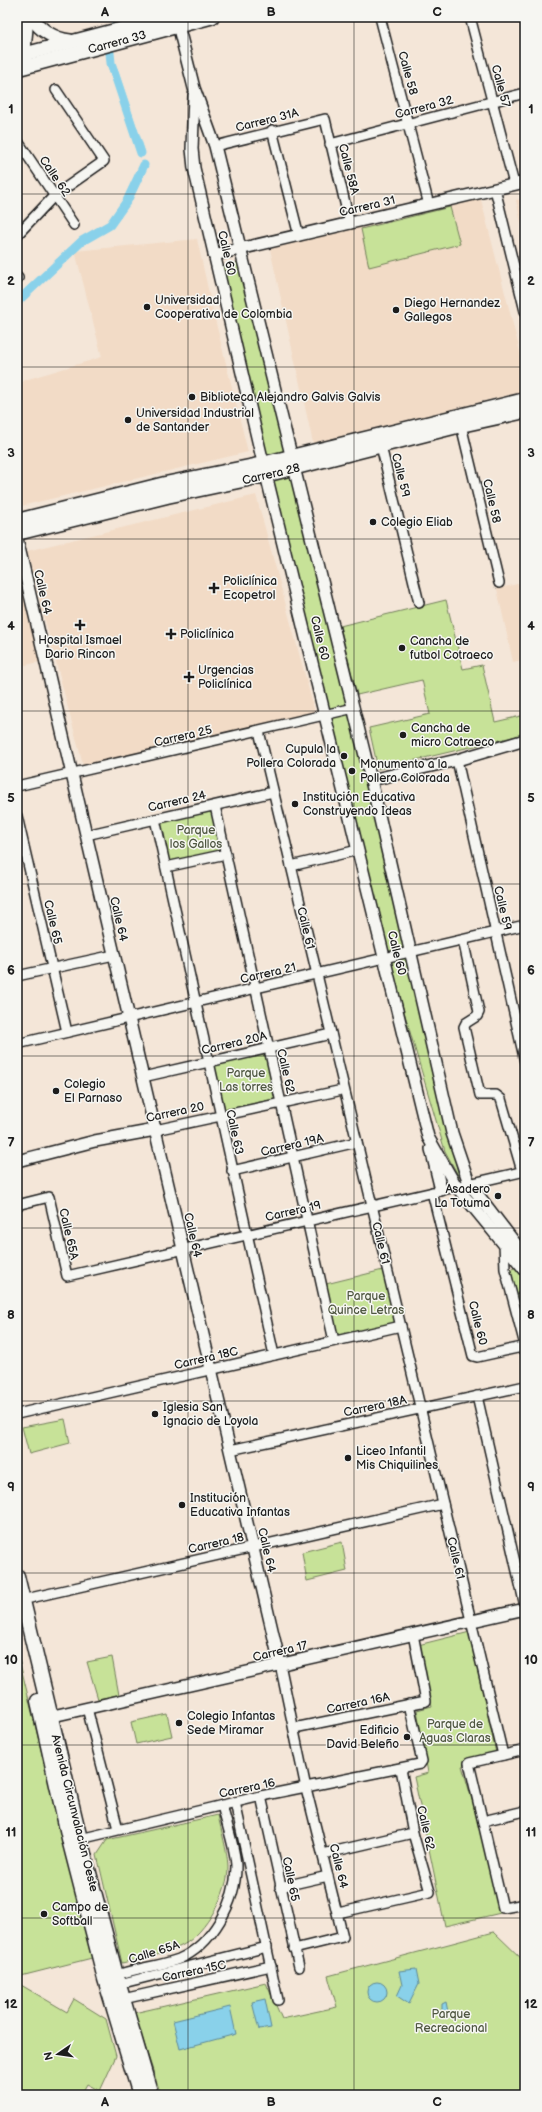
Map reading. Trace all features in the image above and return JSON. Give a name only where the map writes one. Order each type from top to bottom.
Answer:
[{"type":"main road","points":[[17,26],[18,17]]},
{"type":"main road","points":[[20,62],[28,17]]},
{"type":"main road","points":[[32,17],[41,29],[50,35],[72,42]]},
{"type":"main road","name":"Carrera 33","points":[[20,62],[72,42],[167,17]]},
{"type":"main road","name":"Carrera 33","points":[[20,62],[177,21],[212,17]]},
{"type":"main road","name":"Carrera 28","points":[[17,533],[167,496],[525,400]]},
{"type":"main road","name":"Carrera 28","points":[[292,462],[381,446],[461,425],[525,411]]},
{"type":"main road","name":"Carrera 28","points":[[17,521],[165,484],[264,470]]},
{"type":"main road","name":"Avenida Circunvalación Oeste","points":[[17,1576],[19,1603],[47,1718],[80,1839],[112,1981],[140,2095]]},
{"type":"main road","name":"Avenida Circunvalación Oeste","points":[[47,1718],[70,1843],[112,1981],[123,1999],[151,2095]]},
{"type":"street","name":"Calle 58","points":[[380,17],[409,123],[429,205]]},
{"type":"street","name":"Calle 57","points":[[470,17],[493,101],[520,183]]},
{"type":"street","name":"Calle 60","points":[[177,21],[194,88],[215,146],[241,250],[292,462],[354,708],[452,1133],[469,1183],[524,1264]]},
{"type":"street","name":"Calle 60","points":[[194,88],[192,149],[194,168],[264,470],[326,715],[428,1137],[456,1186],[504,1243],[524,1264]]},
{"type":"street","points":[[17,235],[54,196],[104,161],[56,90]]},
{"type":"street","name":"Carrera 32","points":[[330,144],[525,93]]},
{"type":"street","name":"Carrera 31A","points":[[215,146],[272,130],[325,119]]},
{"type":"street","name":"Calle 58A","points":[[325,119],[350,224]]},
{"type":"street","points":[[272,130],[299,236]]},
{"type":"street","name":"Calle 62","points":[[17,140],[74,225]]},
{"type":"street","name":"Carrera 31","points":[[214,256],[520,183]]},
{"type":"street","points":[[495,189],[525,311]]},
{"type":"street","name":"Calle 58","points":[[461,425],[499,583]]},
{"type":"street","name":"Calle 59","points":[[381,446],[420,602]]},
{"type":"street","name":"Calle 64","points":[[17,539],[280,1664],[306,1788],[343,1937],[294,1949]]},
{"type":"street","name":"Carrera 25","points":[[17,786],[354,708]]},
{"type":"street","name":"Calle 61","points":[[259,731],[503,1755]]},
{"type":"street","points":[[371,780],[457,760],[525,740]]},
{"type":"street","name":"Calle 59","points":[[457,760],[525,1062]]},
{"type":"street","name":"Carrera 24","points":[[86,835],[273,792]]},
{"type":"street","name":"Calle 62","points":[[215,806],[334,1341]]},
{"type":"street","name":"Calle 65","points":[[17,816],[66,1032]]},
{"type":"street","name":"Calle 63","points":[[155,819],[194,1002],[232,1171],[248,1233],[274,1355]]},
{"type":"street","points":[[291,866],[358,850]]},
{"type":"street","points":[[166,867],[226,854]]},
{"type":"street","name":"Carrera 21","points":[[17,1044],[525,925]]},
{"type":"street","points":[[463,940],[479,1012],[477,1016],[466,1023],[464,1027],[480,1095],[496,1095],[501,1099],[523,1171]]},
{"type":"street","points":[[17,976],[114,955]]},
{"type":"street","name":"Carrera 20A","points":[[143,1077],[268,1047],[331,1034]]},
{"type":"street","name":"Carrera 20","points":[[17,1161],[95,1141],[155,1130],[338,1091]]},
{"type":"street","points":[[428,1137],[436,1191]]},
{"type":"street","name":"Carrera 19A","points":[[232,1171],[357,1142]]},
{"type":"street","name":"Carrera 19","points":[[67,1276],[248,1233],[523,1171]]},
{"type":"street","name":"Calle 60","points":[[436,1191],[473,1356],[477,1357],[522,1347],[525,1345],[505,1269],[504,1243]]},
{"type":"street","name":"Calle 65A","points":[[17,1205],[49,1197],[67,1276]]},
{"type":"street","points":[[505,1269],[512,1265],[524,1264]]},
{"type":"street","name":"Carrera 18C","points":[[17,1414],[401,1326]]},
{"type":"street","name":"Carrera 18A","points":[[230,1450],[525,1386]]},
{"type":"street","points":[[477,1396],[525,1607]]},
{"type":"street","name":"Carrera 18","points":[[19,1603],[252,1547],[443,1504]]},
{"type":"street","name":"Carrera 17","points":[[47,1718],[471,1621],[525,1607]]},
{"type":"street","name":"Carrera 16A","points":[[294,1728],[426,1701],[413,1634]]},
{"type":"street","name":"Carrera 16","points":[[80,1839],[261,1796],[420,1764],[422,1761],[408,1704]]},
{"type":"street","points":[[87,1708],[118,1829]]},
{"type":"street","points":[[525,1750],[469,1763],[503,1908],[525,1904]]},
{"type":"street","name":"Calle 62","points":[[338,1913],[430,1892],[413,1833],[401,1769]]},
{"type":"street","name":"Calle 65","points":[[261,1796],[299,1967]]},
{"type":"street","points":[[235,1802],[278,2000]]},
{"type":"street","name":"Calle 65A","points":[[112,1981],[178,1959],[191,1953],[208,1937],[225,1911],[235,1880],[236,1865],[222,1805]]},
{"type":"street","points":[[483,1821],[525,1811]]},
{"type":"street","points":[[323,1854],[413,1833]]},
{"type":"street","points":[[235,1880],[251,1876]]},
{"type":"street","points":[[280,1887],[328,1876]]},
{"type":"street","name":"Carrera 15C","points":[[112,1981],[267,1947]]},
{"type":"street","name":"Carrera 15C","points":[[123,1999],[271,1966]]},
{"type":"shaded area","name":"Diego Hernandez Gallegos","points":[[480,196],[525,371],[525,391],[313,443],[270,249]]},
{"type":"shaded area","points":[[525,198],[525,240],[516,200]]},
{"type":"shaded area","name":"Universidad Industrial de Santander","points":[[197,239],[210,298],[204,303],[206,309],[212,307],[248,452],[17,507],[17,387],[25,380],[102,357],[75,251]]},
{"type":"shaded area","name":"Policlínica","points":[[256,495],[316,716],[84,769],[27,551]]},
{"type":"shaded area","points":[[17,549],[44,661],[17,667]]},
{"type":"shaded area","points":[[525,582],[525,659],[513,662],[497,589]]},
{"type":"green space","points":[[450,207],[460,244],[369,267],[361,229]]},
{"type":"green space","points":[[239,262],[411,969],[459,1177],[445,1151],[388,957],[219,268]]},
{"type":"green space","points":[[446,600],[463,669],[482,665],[495,722],[525,715],[525,734],[378,769],[369,728],[430,714],[422,680],[357,695],[340,626]]},
{"type":"green space","name":"Parque los Gallos","points":[[213,811],[222,853],[168,864],[159,823]]},
{"type":"green space","name":"Parque Las torres","points":[[266,1049],[279,1098],[225,1110],[213,1062]]},
{"type":"green space","points":[[515,1268],[525,1278],[525,1312],[517,1314],[508,1270]]},
{"type":"green space","name":"Parque Quince Letras","points":[[387,1269],[400,1324],[338,1338],[326,1284]]},
{"type":"green space","points":[[65,1419],[70,1443],[29,1454],[22,1427]]},
{"type":"green space","points":[[342,1542],[347,1571],[307,1581],[302,1552]]},
{"type":"green space","name":"Parque de Aguas Claras","points":[[470,1632],[497,1758],[462,1766],[505,1912],[445,1926],[414,1777],[428,1773],[417,1710],[432,1706],[418,1645]]},
{"type":"green space","points":[[17,1651],[92,1958],[17,1977]]},
{"type":"green space","points":[[112,1657],[119,1695],[98,1699],[87,1662]]},
{"type":"green space","points":[[167,1714],[172,1736],[136,1744],[131,1722]]},
{"type":"green space","points":[[218,1815],[228,1866],[225,1887],[208,1921],[192,1939],[183,1945],[161,1954],[122,1963],[97,1855],[107,1840]]},
{"type":"green space","name":"Parque Recreacional","points":[[494,1932],[525,1962],[525,2095],[161,2095],[134,2013],[266,1983],[282,2019],[337,2007],[328,1976]]},
{"type":"green space","points":[[17,1985],[21,1985],[67,2012],[74,1999],[106,2019],[116,2056],[100,2091],[87,2084],[81,2095],[17,2095]]},
{"type":"water","points":[[416,1969],[419,1984],[409,2004],[397,1996],[402,1985],[399,1971]]},
{"type":"water","points":[[377,1982],[384,1985],[387,1992],[384,1999],[377,2002],[370,1999],[367,1992],[370,1985]]},
{"type":"water","points":[[265,1999],[271,2028],[259,2030],[252,2002]]},
{"type":"water","points":[[446,2002],[449,2017],[440,2018],[439,2012],[442,2011],[442,2004]]},
{"type":"water","points":[[230,2007],[236,2034],[180,2049],[173,2021]]},
{"type":"waterway","points":[[110,53],[111,63],[141,153]]},
{"type":"waterway","points":[[17,302],[82,241],[110,225],[127,201],[144,165]]},
{"type":"place","name":"Universidad Cooperativa de Colombia","points":[[147,307]]},
{"type":"place","name":"Diego Hernandez Gallegos","points":[[396,310]]},
{"type":"place","name":"Biblioteca Alejandro Galvis Galvis","points":[[192,397]]},
{"type":"place","name":"Universidad Industrial de Santander","points":[[128,420]]},
{"type":"place","name":"Colegio Eliab","points":[[373,522]]},
{"type":"place","name":"Policlínica Ecopetrol","points":[[214,588]]},
{"type":"place","name":"Hospital Ismael Dario Rincon","points":[[80,625]]},
{"type":"place","name":"Policlínica","points":[[171,634]]},
{"type":"place","name":"Cancha de futbol Cotraeco","points":[[402,648]]},
{"type":"place","name":"Urgencias Policlínica","points":[[189,677]]},
{"type":"place","name":"Cancha de micro Cotraeco","points":[[403,735]]},
{"type":"place","name":"Cupula la Pollera Colorada","points":[[344,756]]},
{"type":"place","name":"Monumento a la Pollera Colorada","points":[[352,771]]},
{"type":"place","name":"Institución Educativa Construyendo Ideas","points":[[295,804]]},
{"type":"place","name":"Colegio El Parnaso","points":[[56,1091]]},
{"type":"place","name":"Asadero La Totuma","points":[[498,1196]]},
{"type":"place","name":"Iglesia San Ignacio de Loyola","points":[[155,1414]]},
{"type":"place","name":"Liceo Infantil Mis Chiquilines","points":[[348,1458]]},
{"type":"place","name":"Institución Educativa Infantas","points":[[182,1505]]},
{"type":"place","name":"Colegio Infantas Sede Miramar","points":[[179,1723]]},
{"type":"place","name":"Edificio David Beleño","points":[[407,1737]]},
{"type":"place","name":"Campo de Softball","points":[[44,1914]]}]
